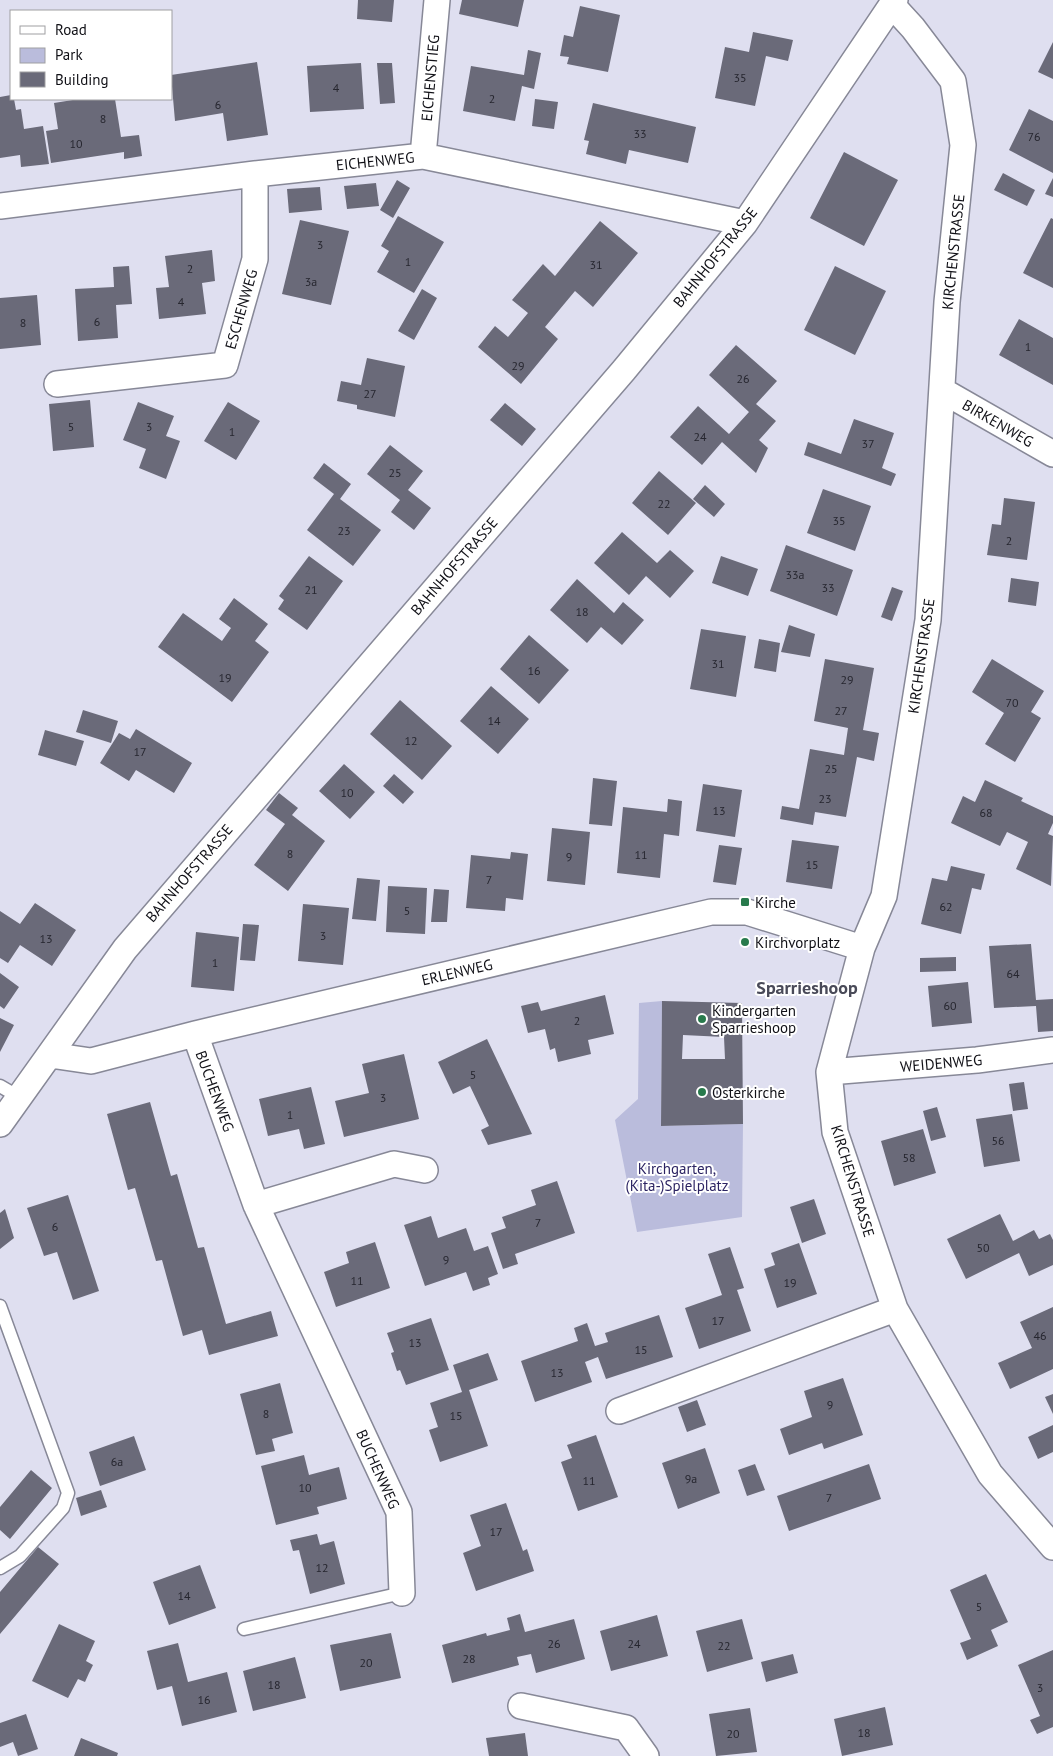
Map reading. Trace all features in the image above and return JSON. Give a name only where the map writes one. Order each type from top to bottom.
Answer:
[{"type":"street","name":"EICHENSTIEG","points":[[423,156],[437,0]]},
{"type":"street","name":"BAHNHOFSTRASSE","points":[[0,1124],[9,1092],[50,1055],[125,948],[624,370],[746,223],[894,3]]},
{"type":"street","name":"KIRCHENSTRASSE","points":[[894,3],[952,82],[963,145],[947,302],[928,620],[884,896],[862,948],[829,1072],[836,1132],[895,1309],[990,1474],[1053,1547]]},
{"type":"street","name":"EICHENWEG","points":[[0,206],[255,174],[423,156],[746,223]]},
{"type":"street","name":"ESCHENWEG","points":[[57,384],[225,365],[255,259],[255,174]]},
{"type":"street","name":"BIRKENWEG","points":[[943,391],[1053,454]]},
{"type":"street","name":"ERLENWEG","points":[[50,1055],[91,1061],[195,1034],[711,912],[747,912],[862,948]]},
{"type":"street","name":"BUCHENWEG","points":[[195,1034],[256,1205],[399,1512],[402,1592]]},
{"type":"street","name":"WEIDENWEG","points":[[829,1072],[976,1060],[1053,1050]]},
{"type":"street","points":[[256,1205],[394,1164],[425,1170]]},
{"type":"street","points":[[618,1411],[895,1309]]},
{"type":"street","points":[[521,1706],[626,1728],[646,1756]]},
{"type":"lane","points":[[0,1306],[68,1493],[63,1508],[20,1556],[0,1568]]},
{"type":"lane","name":"BUCHENWEG","points":[[244,1629],[402,1592]]},
{"type":"green space","name":"Kirchgarten, (Kita-)Spielplatz","points":[[662,1001],[661,1126],[743,1124],[742,1217],[637,1232],[615,1120],[638,1099],[639,1003]]},
{"type":"building","points":[[358,0],[394,0],[392,22],[357,19]]},
{"type":"building","points":[[462,0],[524,0],[518,27],[459,14]]},
{"type":"building","points":[[580,6],[620,15],[608,72],[567,64],[569,57],[560,56],[564,35],[573,37]]},
{"type":"building","points":[[753,32],[793,40],[788,61],[766,56],[755,106],[715,98],[725,47],[749,52]]},
{"type":"building","points":[[1053,42],[1053,79],[1038,72]]},
{"type":"building","points":[[528,50],[541,53],[534,89],[522,86],[515,121],[463,111],[471,66],[524,75]]},
{"type":"building","points":[[257,62],[268,135],[227,141],[223,113],[175,121],[172,75]]},
{"type":"building","points":[[361,63],[364,109],[310,112],[307,66]]},
{"type":"building","points":[[377,63],[392,63],[395,103],[380,104]]},
{"type":"building","points":[[10,95],[10,100],[14,100],[16,110],[21,109],[24,129],[43,126],[49,164],[21,167],[20,155],[0,158],[0,97]]},
{"type":"building","points":[[535,99],[558,102],[554,129],[532,126]]},
{"type":"building","points":[[73,100],[115,100],[121,137],[139,135],[142,156],[124,159],[124,152],[51,163],[46,131],[58,129],[54,103]]},
{"type":"building","points":[[593,103],[696,127],[688,163],[629,150],[626,164],[586,154],[589,141],[584,140]]},
{"type":"building","points":[[1029,109],[1053,121],[1053,173],[1009,150]]},
{"type":"building","points":[[844,152],[898,180],[864,246],[810,218]]},
{"type":"building","points":[[1003,173],[1035,190],[1027,206],[994,190]]},
{"type":"building","points":[[1053,178],[1053,197],[1045,194]]},
{"type":"building","points":[[397,180],[410,188],[393,218],[380,210]]},
{"type":"building","points":[[376,183],[379,206],[347,209],[344,186]]},
{"type":"building","points":[[320,187],[322,210],[289,213],[287,189]]},
{"type":"building","points":[[398,216],[444,242],[414,293],[377,272],[389,251],[381,246]]},
{"type":"building","points":[[1051,218],[1053,219],[1053,288],[1023,273]]},
{"type":"building","points":[[300,220],[349,231],[331,305],[282,294]]},
{"type":"building","points":[[600,221],[638,253],[593,307],[575,291],[545,327],[558,339],[521,384],[478,347],[495,326],[508,337],[528,313],[512,300],[543,264],[555,276]]},
{"type":"building","points":[[212,250],[215,281],[202,283],[206,314],[159,319],[156,288],[169,287],[165,256]]},
{"type":"building","points":[[129,266],[132,304],[116,305],[118,338],[78,341],[75,289],[114,287],[113,267]]},
{"type":"building","points":[[835,266],[886,291],[855,355],[804,330]]},
{"type":"building","points":[[422,289],[437,298],[414,340],[398,331]]},
{"type":"building","points":[[37,295],[41,345],[0,349],[0,298]]},
{"type":"building","points":[[1019,319],[1053,338],[1053,385],[999,355]]},
{"type":"building","points":[[736,345],[777,381],[756,404],[776,421],[759,440],[768,448],[756,473],[722,442],[702,465],[670,437],[698,406],[729,434],[749,412],[709,375]]},
{"type":"building","points":[[367,358],[405,366],[395,417],[357,409],[357,405],[337,401],[341,381],[361,385]]},
{"type":"building","points":[[90,400],[94,447],[53,451],[49,404]]},
{"type":"building","points":[[138,402],[174,416],[166,436],[180,441],[166,479],[139,468],[146,449],[123,440]]},
{"type":"building","points":[[228,402],[260,421],[236,460],[204,441]]},
{"type":"building","points":[[505,403],[536,429],[522,446],[490,420]]},
{"type":"building","points":[[854,419],[894,433],[882,468],[896,474],[891,486],[804,455],[808,442],[841,454]]},
{"type":"building","points":[[390,445],[423,471],[408,490],[431,508],[414,530],[391,512],[400,500],[367,474]]},
{"type":"building","points":[[324,463],[351,484],[340,499],[381,530],[353,566],[307,530],[334,494],[313,478]]},
{"type":"building","points":[[659,471],[696,503],[668,535],[632,503]]},
{"type":"building","points":[[705,485],[725,504],[714,517],[693,499]]},
{"type":"building","points":[[823,489],[871,506],[855,551],[807,533]]},
{"type":"building","points":[[1004,498],[1035,502],[1027,560],[987,555],[992,524],[1001,525]]},
{"type":"building","points":[[622,532],[657,563],[670,550],[694,571],[670,598],[646,576],[629,595],[594,563]]},
{"type":"building","points":[[786,545],[853,570],[837,616],[770,591]]},
{"type":"building","points":[[309,556],[343,581],[307,630],[278,609],[284,600],[279,596]]},
{"type":"building","points":[[721,556],[758,569],[748,596],[712,583]]},
{"type":"building","points":[[1011,578],[1039,582],[1036,606],[1008,602]]},
{"type":"building","points":[[577,579],[614,613],[623,602],[644,620],[622,645],[601,627],[587,643],[550,610]]},
{"type":"building","points":[[892,587],[903,591],[892,621],[881,617]]},
{"type":"building","points":[[234,598],[268,624],[255,641],[269,652],[232,702],[158,647],[183,613],[222,641],[231,628],[219,619]]},
{"type":"building","points":[[789,625],[815,634],[810,657],[781,652]]},
{"type":"building","points":[[701,629],[746,636],[736,697],[690,689]]},
{"type":"building","points":[[529,635],[569,670],[539,704],[500,669]]},
{"type":"building","points":[[759,639],[780,643],[776,672],[754,668]]},
{"type":"building","points":[[825,659],[874,668],[863,730],[879,733],[874,761],[857,757],[846,817],[815,812],[813,825],[780,819],[782,806],[799,809],[810,749],[844,755],[848,728],[814,721]]},
{"type":"building","points":[[992,659],[1044,691],[1031,712],[1041,718],[1015,762],[985,744],[1004,713],[972,692]]},
{"type":"building","points":[[491,686],[529,719],[498,754],[460,721]]},
{"type":"building","points":[[400,700],[452,746],[422,780],[370,734]]},
{"type":"building","points":[[83,710],[118,721],[111,743],[76,732]]},
{"type":"building","points":[[136,729],[192,763],[174,793],[136,770],[129,781],[100,763],[119,733],[130,739]]},
{"type":"building","points":[[45,730],[84,741],[76,766],[38,755]]},
{"type":"building","points":[[344,764],[375,792],[350,819],[319,791]]},
{"type":"building","points":[[394,774],[414,792],[403,804],[383,786]]},
{"type":"building","points":[[593,778],[617,781],[612,826],[589,824]]},
{"type":"building","points":[[985,780],[1023,798],[1021,801],[1053,816],[1053,823],[1048,834],[1053,836],[1051,886],[1016,869],[1028,842],[1007,832],[1000,846],[951,823],[963,796],[975,802]]},
{"type":"building","points":[[703,784],[742,790],[735,837],[696,831]]},
{"type":"building","points":[[279,793],[298,808],[292,815],[325,841],[288,891],[254,865],[285,824],[266,810]]},
{"type":"building","points":[[668,799],[682,801],[679,836],[664,834],[660,878],[617,873],[623,807],[667,812]]},
{"type":"building","points":[[552,828],[590,832],[585,885],[547,881]]},
{"type":"building","points":[[792,840],[839,846],[832,889],[786,882]]},
{"type":"building","points":[[719,845],[742,848],[736,885],[713,882]]},
{"type":"building","points":[[511,852],[528,854],[523,900],[506,898],[505,911],[466,908],[471,855],[510,859]]},
{"type":"building","points":[[951,866],[985,874],[981,890],[972,888],[961,934],[921,924],[932,878],[947,881]]},
{"type":"building","points":[[357,878],[380,880],[376,921],[352,919]]},
{"type":"building","points":[[388,886],[427,888],[425,934],[386,932]]},
{"type":"building","points":[[434,889],[449,890],[447,922],[431,922]]},
{"type":"building","points":[[35,903],[76,930],[52,966],[20,945],[8,963],[0,958],[0,911],[20,924]]},
{"type":"building","points":[[303,904],[349,908],[343,965],[298,961]]},
{"type":"building","points":[[243,924],[259,925],[255,961],[240,960]]},
{"type":"building","points":[[196,932],[239,937],[234,991],[191,987]]},
{"type":"building","points":[[1031,944],[1036,1000],[1053,999],[1053,1031],[1038,1032],[1036,1006],[994,1008],[989,946]]},
{"type":"building","points":[[956,957],[956,971],[920,972],[920,958]]},
{"type":"building","points":[[0,973],[19,987],[4,1009],[0,1006]]},
{"type":"building","points":[[968,982],[972,1023],[932,1027],[928,986]]},
{"type":"building","points":[[605,995],[614,1034],[588,1040],[591,1054],[558,1062],[555,1048],[550,1050],[545,1029],[528,1033],[521,1006],[538,1002],[541,1011]]},
{"type":"building","name":"Osterkirche","points":[[662,1001],[742,1003],[743,1124],[661,1126]],"holes":[[[683,1035],[724,1037],[725,1059],[682,1059]]]},
{"type":"building","points":[[0,1018],[14,1025],[0,1052]]},
{"type":"building","points":[[487,1039],[532,1134],[488,1145],[481,1130],[489,1126],[470,1086],[453,1094],[438,1062]]},
{"type":"building","points":[[404,1054],[419,1119],[344,1137],[335,1101],[369,1093],[362,1064]]},
{"type":"building","points":[[1024,1082],[1028,1109],[1013,1111],[1009,1084]]},
{"type":"building","points":[[311,1087],[325,1144],[304,1149],[299,1129],[268,1136],[259,1099]]},
{"type":"building","points":[[150,1102],[171,1176],[177,1174],[198,1248],[204,1247],[226,1324],[271,1311],[278,1336],[209,1355],[202,1330],[183,1336],[162,1260],[156,1261],[135,1188],[128,1190],[107,1114]]},
{"type":"building","points":[[937,1107],[946,1137],[931,1141],[923,1111]]},
{"type":"building","points":[[1012,1114],[1020,1161],[984,1167],[976,1119]]},
{"type":"building","points":[[923,1129],[936,1173],[894,1186],[881,1141]]},
{"type":"building","points":[[557,1181],[575,1233],[515,1254],[518,1264],[503,1269],[491,1233],[506,1228],[502,1217],[536,1205],[531,1190]]},
{"type":"building","points":[[68,1195],[99,1291],[73,1300],[57,1252],[44,1256],[27,1208]]},
{"type":"building","points":[[814,1199],[826,1234],[802,1243],[790,1207]]},
{"type":"building","points":[[5,1209],[14,1238],[0,1249],[0,1213]]},
{"type":"building","points":[[1000,1214],[1013,1241],[1034,1230],[1039,1239],[1050,1234],[1053,1240],[1053,1265],[1029,1276],[1019,1253],[966,1279],[947,1239]]},
{"type":"building","points":[[431,1216],[438,1238],[466,1228],[474,1251],[488,1246],[498,1274],[488,1278],[490,1285],[473,1291],[466,1272],[425,1286],[404,1225]]},
{"type":"building","points":[[375,1242],[390,1288],[336,1307],[324,1272],[349,1263],[346,1252]]},
{"type":"building","points":[[799,1243],[817,1294],[777,1308],[764,1269],[775,1265],[771,1253]]},
{"type":"building","points":[[730,1247],[744,1288],[737,1290],[751,1331],[699,1349],[685,1308],[722,1295],[708,1254]]},
{"type":"building","points":[[1053,1307],[1053,1369],[1010,1389],[998,1363],[1032,1348],[1020,1322]]},
{"type":"building","points":[[659,1315],[673,1357],[606,1379],[598,1357],[585,1362],[592,1382],[535,1402],[521,1361],[578,1341],[574,1328],[587,1323],[595,1346],[608,1342],[605,1333]]},
{"type":"building","points":[[431,1318],[449,1370],[406,1385],[400,1370],[397,1371],[391,1353],[394,1352],[387,1333]]},
{"type":"building","points":[[488,1353],[498,1380],[469,1390],[488,1446],[440,1462],[429,1430],[438,1427],[430,1403],[462,1392],[453,1365]]},
{"type":"building","points":[[843,1378],[863,1435],[824,1449],[822,1443],[789,1455],[780,1429],[812,1417],[804,1391]]},
{"type":"building","points":[[280,1383],[293,1433],[272,1439],[275,1451],[256,1455],[240,1394]]},
{"type":"building","points":[[1053,1394],[1053,1414],[1045,1397]]},
{"type":"building","points":[[697,1400],[706,1425],[687,1432],[678,1407]]},
{"type":"building","points":[[1053,1425],[1053,1452],[1038,1459],[1028,1437]]},
{"type":"building","points":[[596,1435],[618,1497],[578,1511],[561,1462],[572,1458],[567,1445]]},
{"type":"building","points":[[134,1436],[146,1470],[100,1486],[89,1452]]},
{"type":"building","points":[[705,1448],[720,1493],[678,1509],[662,1463]]},
{"type":"building","points":[[304,1455],[309,1475],[339,1467],[347,1499],[317,1507],[319,1514],[276,1525],[261,1466]]},
{"type":"building","points":[[755,1464],[765,1490],[747,1496],[738,1470]]},
{"type":"building","points":[[869,1464],[881,1499],[789,1531],[777,1496]]},
{"type":"building","points":[[31,1470],[52,1488],[10,1539],[0,1530],[0,1507]]},
{"type":"building","points":[[101,1490],[107,1507],[81,1516],[76,1498]]},
{"type":"building","points":[[506,1503],[523,1551],[527,1549],[534,1571],[476,1591],[463,1553],[481,1546],[470,1515]]},
{"type":"building","points":[[317,1534],[320,1545],[334,1541],[345,1584],[310,1594],[299,1550],[293,1551],[290,1540]]},
{"type":"building","points":[[38,1547],[59,1564],[0,1634],[0,1592]]},
{"type":"building","points":[[200,1565],[216,1608],[169,1625],[153,1582]]},
{"type":"building","points":[[986,1574],[1008,1622],[991,1630],[998,1646],[967,1660],[960,1643],[971,1639],[950,1590]]},
{"type":"building","points":[[520,1614],[525,1632],[574,1619],[585,1659],[536,1673],[531,1654],[517,1657],[519,1665],[452,1683],[442,1645],[486,1633],[487,1636],[510,1630],[507,1618]]},
{"type":"building","points":[[657,1615],[668,1656],[611,1671],[600,1631]]},
{"type":"building","points":[[742,1619],[753,1659],[707,1672],[696,1631]]},
{"type":"building","points":[[59,1624],[95,1641],[86,1661],[93,1665],[85,1682],[78,1679],[68,1698],[32,1681]]},
{"type":"building","points":[[391,1633],[401,1678],[340,1691],[330,1645]]},
{"type":"building","points":[[178,1643],[188,1682],[227,1672],[237,1712],[182,1726],[172,1686],[157,1690],[147,1651]]},
{"type":"building","points":[[1053,1650],[1053,1727],[1037,1734],[1030,1720],[1040,1716],[1018,1665]]},
{"type":"building","points":[[793,1654],[798,1673],[766,1682],[761,1662]]},
{"type":"building","points":[[295,1657],[306,1698],[253,1711],[243,1671]]},
{"type":"building","points":[[885,1707],[893,1745],[842,1756],[834,1719]]},
{"type":"building","points":[[750,1708],[757,1752],[716,1756],[709,1714]]},
{"type":"building","points":[[26,1714],[38,1749],[18,1756],[13,1742],[0,1747],[0,1723]]},
{"type":"building","points":[[525,1733],[528,1756],[489,1756],[486,1738]]},
{"type":"building","points":[[81,1738],[118,1753],[117,1756],[74,1756]]},
{"type":"place","name":"Kirche","points":[[745,902]]},
{"type":"place","name":"Kirchvorplatz","points":[[745,942]]},
{"type":"place","name":"Kindergarten Sparrieshoop","points":[[702,1019]]},
{"type":"place","name":"Osterkirche","points":[[702,1092]]},
{"type":"district","name":"Sparrieshoop","points":[[807,987]]}]
